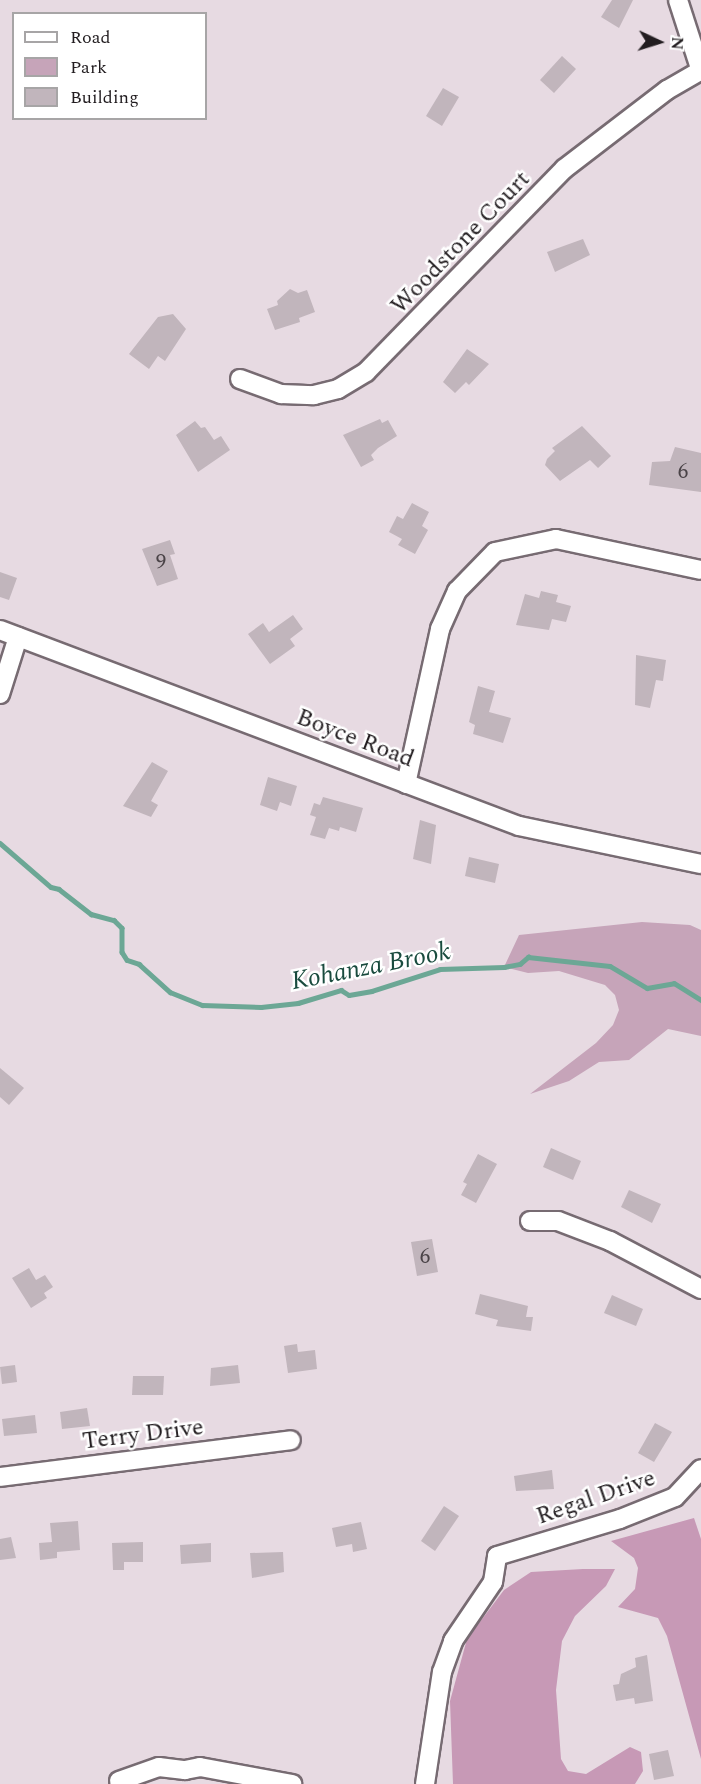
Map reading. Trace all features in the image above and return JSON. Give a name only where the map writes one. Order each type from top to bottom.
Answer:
[{"type":"street","points":[[678,0],[701,70]]},
{"type":"street","name":"Woodstone Court","points":[[240,379],[281,394],[314,395],[338,389],[366,372],[564,169],[701,70]]},
{"type":"street","points":[[406,784],[440,629],[457,591],[495,552],[556,539],[700,570]]},
{"type":"street","name":"Boyce Road","points":[[0,630],[519,826],[701,864]]},
{"type":"street","points":[[0,694],[18,638]]},
{"type":"street","points":[[530,1221],[558,1221],[610,1241],[701,1289]]},
{"type":"street","name":"Terry Drive","points":[[0,1477],[291,1440]]},
{"type":"street","name":"Regal Drive","points":[[425,1784],[442,1672],[453,1641],[493,1582],[497,1556],[620,1519],[675,1497],[701,1469]]},
{"type":"street","points":[[119,1781],[159,1767],[186,1770],[200,1767],[292,1784]]},
{"type":"green space","points":[[642,922],[690,925],[701,930],[701,1036],[668,1029],[629,1060],[599,1062],[569,1081],[530,1094],[596,1043],[613,1025],[619,1010],[615,995],[605,985],[559,971],[528,973],[504,967],[519,935]]},
{"type":"shaded area","points":[[694,1518],[701,1539],[701,1759],[667,1636],[658,1618],[618,1607],[635,1589],[638,1568],[634,1558],[611,1541]]},
{"type":"shaded area","points":[[615,1569],[606,1586],[575,1616],[562,1641],[556,1690],[561,1759],[568,1771],[586,1774],[630,1747],[641,1752],[643,1771],[635,1784],[453,1784],[450,1701],[467,1639],[504,1590],[531,1572]]},
{"type":"building","points":[[612,0],[633,0],[619,28],[601,17]]},
{"type":"building","points":[[562,56],[576,69],[554,93],[540,80]]},
{"type":"building","points":[[443,88],[459,97],[442,126],[426,116]]},
{"type":"building","points":[[583,239],[590,255],[555,272],[547,252]]},
{"type":"building","points":[[290,289],[298,293],[307,290],[315,312],[299,318],[300,322],[275,330],[267,309],[278,305],[277,301]]},
{"type":"building","points":[[173,314],[186,329],[165,361],[158,356],[149,369],[129,354],[158,317]]},
{"type":"building","points":[[467,349],[489,364],[469,385],[466,382],[455,393],[443,382]]},
{"type":"building","points":[[380,419],[382,423],[388,420],[397,436],[378,448],[371,455],[374,460],[361,467],[343,435]]},
{"type":"building","points":[[195,421],[201,428],[205,427],[214,440],[221,436],[230,450],[198,472],[176,435]]},
{"type":"building","points":[[582,426],[611,456],[598,468],[590,460],[560,481],[545,465],[547,459],[555,451],[552,448]]},
{"type":"building","points":[[675,447],[701,453],[701,492],[649,485],[652,462],[670,461]]},
{"type":"building","points":[[412,503],[429,512],[422,526],[428,530],[415,554],[398,545],[402,539],[389,532],[397,516],[403,519]]},
{"type":"building","points":[[170,540],[175,554],[170,555],[178,579],[157,586],[142,549]]},
{"type":"building","points":[[0,572],[17,578],[9,600],[0,597]]},
{"type":"building","points":[[541,591],[558,595],[556,602],[571,606],[566,622],[552,619],[549,630],[516,625],[525,594],[539,598]]},
{"type":"building","points":[[293,615],[303,629],[290,639],[295,646],[270,664],[248,634],[263,623],[269,632]]},
{"type":"building","points":[[636,655],[666,660],[663,681],[656,680],[650,708],[635,705]]},
{"type":"building","points":[[478,686],[495,691],[489,712],[511,718],[503,743],[473,734],[475,725],[469,722]]},
{"type":"building","points":[[152,762],[168,771],[151,801],[158,805],[151,817],[123,806]]},
{"type":"building","points":[[268,777],[297,786],[291,806],[280,802],[277,811],[260,805]]},
{"type":"building","points":[[323,797],[363,808],[356,832],[340,827],[339,831],[329,828],[325,839],[310,835],[316,817],[310,815],[314,803],[320,805]]},
{"type":"building","points":[[420,820],[436,825],[431,864],[413,859]]},
{"type":"building","points":[[469,857],[499,864],[495,883],[465,876]]},
{"type":"building","points":[[0,1068],[24,1088],[9,1105],[0,1097]]},
{"type":"building","points":[[551,1148],[581,1161],[573,1180],[543,1167]]},
{"type":"building","points":[[478,1154],[497,1164],[476,1203],[461,1195],[467,1184],[463,1182]]},
{"type":"building","points":[[629,1190],[661,1204],[652,1223],[621,1207]]},
{"type":"building","points":[[432,1239],[438,1272],[417,1276],[411,1242]]},
{"type":"building","points":[[29,1268],[36,1280],[45,1275],[53,1287],[44,1293],[47,1298],[31,1308],[12,1278]]},
{"type":"building","points":[[480,1294],[528,1306],[526,1317],[533,1317],[531,1331],[496,1326],[498,1320],[475,1314]]},
{"type":"building","points":[[612,1295],[643,1309],[636,1326],[604,1313]]},
{"type":"building","points":[[297,1344],[298,1352],[315,1350],[317,1369],[288,1373],[284,1346]]},
{"type":"building","points":[[15,1365],[17,1382],[2,1384],[0,1367]]},
{"type":"building","points":[[238,1365],[240,1383],[210,1386],[211,1368]]},
{"type":"building","points":[[133,1376],[164,1376],[163,1395],[132,1395]]},
{"type":"building","points":[[87,1408],[90,1426],[62,1429],[60,1412]]},
{"type":"building","points":[[35,1415],[37,1433],[4,1436],[2,1419]]},
{"type":"building","points":[[655,1423],[672,1432],[654,1462],[638,1453]]},
{"type":"building","points":[[552,1470],[554,1489],[516,1491],[514,1476]]},
{"type":"building","points":[[444,1506],[459,1516],[435,1551],[421,1541]]},
{"type":"building","points":[[78,1521],[80,1550],[57,1552],[57,1558],[40,1560],[39,1543],[52,1542],[50,1523]]},
{"type":"building","points":[[361,1522],[367,1549],[353,1552],[352,1544],[336,1547],[332,1528]]},
{"type":"building","points":[[11,1537],[16,1558],[0,1560],[0,1539]]},
{"type":"building","points":[[143,1542],[143,1562],[124,1562],[124,1570],[113,1570],[112,1543]]},
{"type":"building","points":[[211,1543],[211,1562],[181,1564],[180,1545]]},
{"type":"building","points":[[283,1552],[284,1572],[252,1578],[250,1553]]},
{"type":"building","points":[[647,1655],[653,1701],[635,1704],[634,1698],[616,1701],[613,1685],[619,1684],[621,1674],[636,1667],[635,1658]]},
{"type":"building","points":[[668,1750],[674,1776],[654,1780],[649,1754]]},
{"type":"waterway","name":"Kohanza Brook","points":[[0,843],[51,887],[59,889],[91,914],[114,920],[122,928],[122,952],[127,960],[139,964],[170,992],[202,1005],[261,1007],[298,1003],[341,990],[349,995],[372,991],[440,969],[504,967],[520,964],[528,957],[610,966],[647,988],[674,983],[701,1000]]}]
